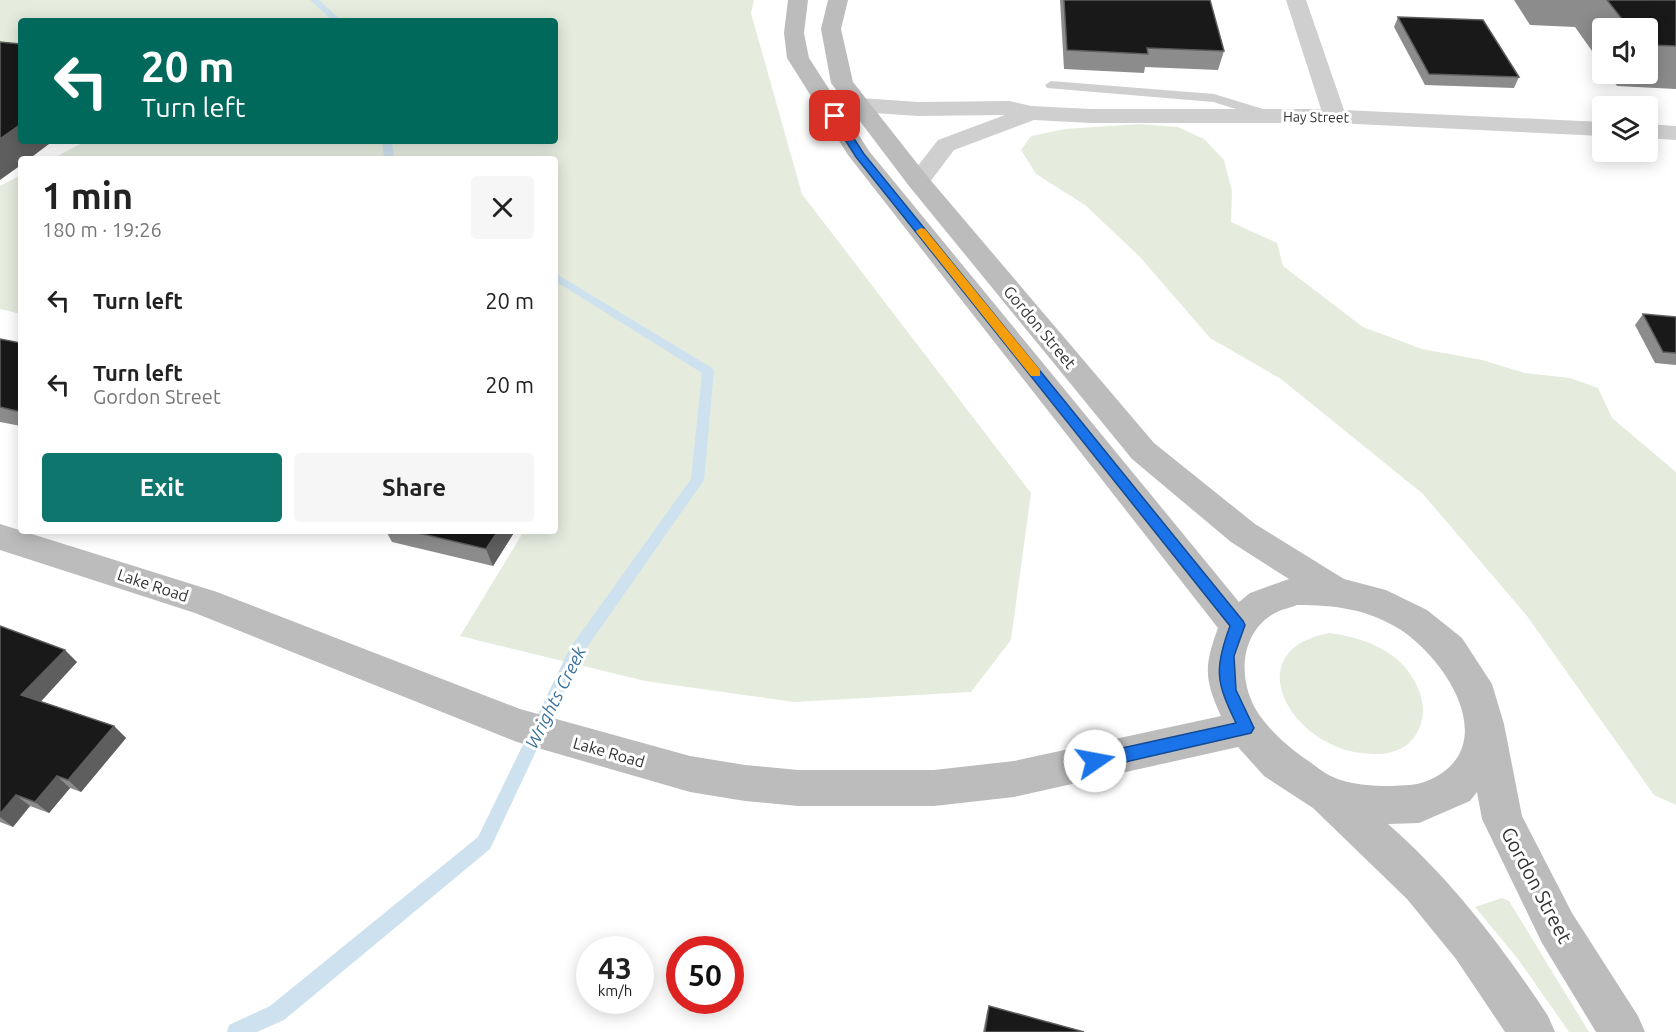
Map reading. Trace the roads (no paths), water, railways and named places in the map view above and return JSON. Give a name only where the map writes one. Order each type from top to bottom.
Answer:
[{"type":"main road","name":"Gordon Street","points":[[798,0],[794,33],[798,58],[860,155],[1237,625]]},
{"type":"main road","name":"Gordon Street","points":[[838,0],[831,29],[842,83],[918,181],[1143,451],[1243,533],[1335,591],[1374,600],[1414,620],[1449,649],[1473,684],[1485,724],[1502,819],[1557,928],[1622,1032]]},
{"type":"main road","name":"Lake Road","points":[[0,537],[205,602],[517,725],[690,774],[766,785],[843,789],[934,788],[1014,779],[1246,728]]},
{"type":"main road","points":[[1335,591],[1296,591],[1262,603],[1237,625],[1226,656],[1228,690],[1246,728],[1278,763],[1324,794],[1412,873],[1450,915],[1496,977],[1532,1032]]},
{"type":"main road","points":[[1324,794],[1373,805],[1419,804],[1456,788],[1478,759],[1485,724]]},
{"type":"street","points":[[1296,0],[1335,116]]},
{"type":"street","name":"Hay Street","points":[[860,105],[918,109],[1009,108],[1031,113],[1092,116],[1335,116],[1592,129]]},
{"type":"street","name":"Hay Street","points":[[918,181],[946,146],[1017,121],[1031,113]]},
{"type":"street","points":[[1658,132],[1676,133]]},
{"type":"lane","points":[[1051,85],[1214,98],[1272,116]]},
{"type":"waterway","name":"Wrights Creek","points":[[314,0],[335,18]]},
{"type":"waterway","name":"Wrights Creek","points":[[387,144],[389,156]]},
{"type":"waterway","name":"Wrights Creek","points":[[236,1032],[277,1013],[484,843],[575,652],[697,480],[708,371],[558,278]]}]
